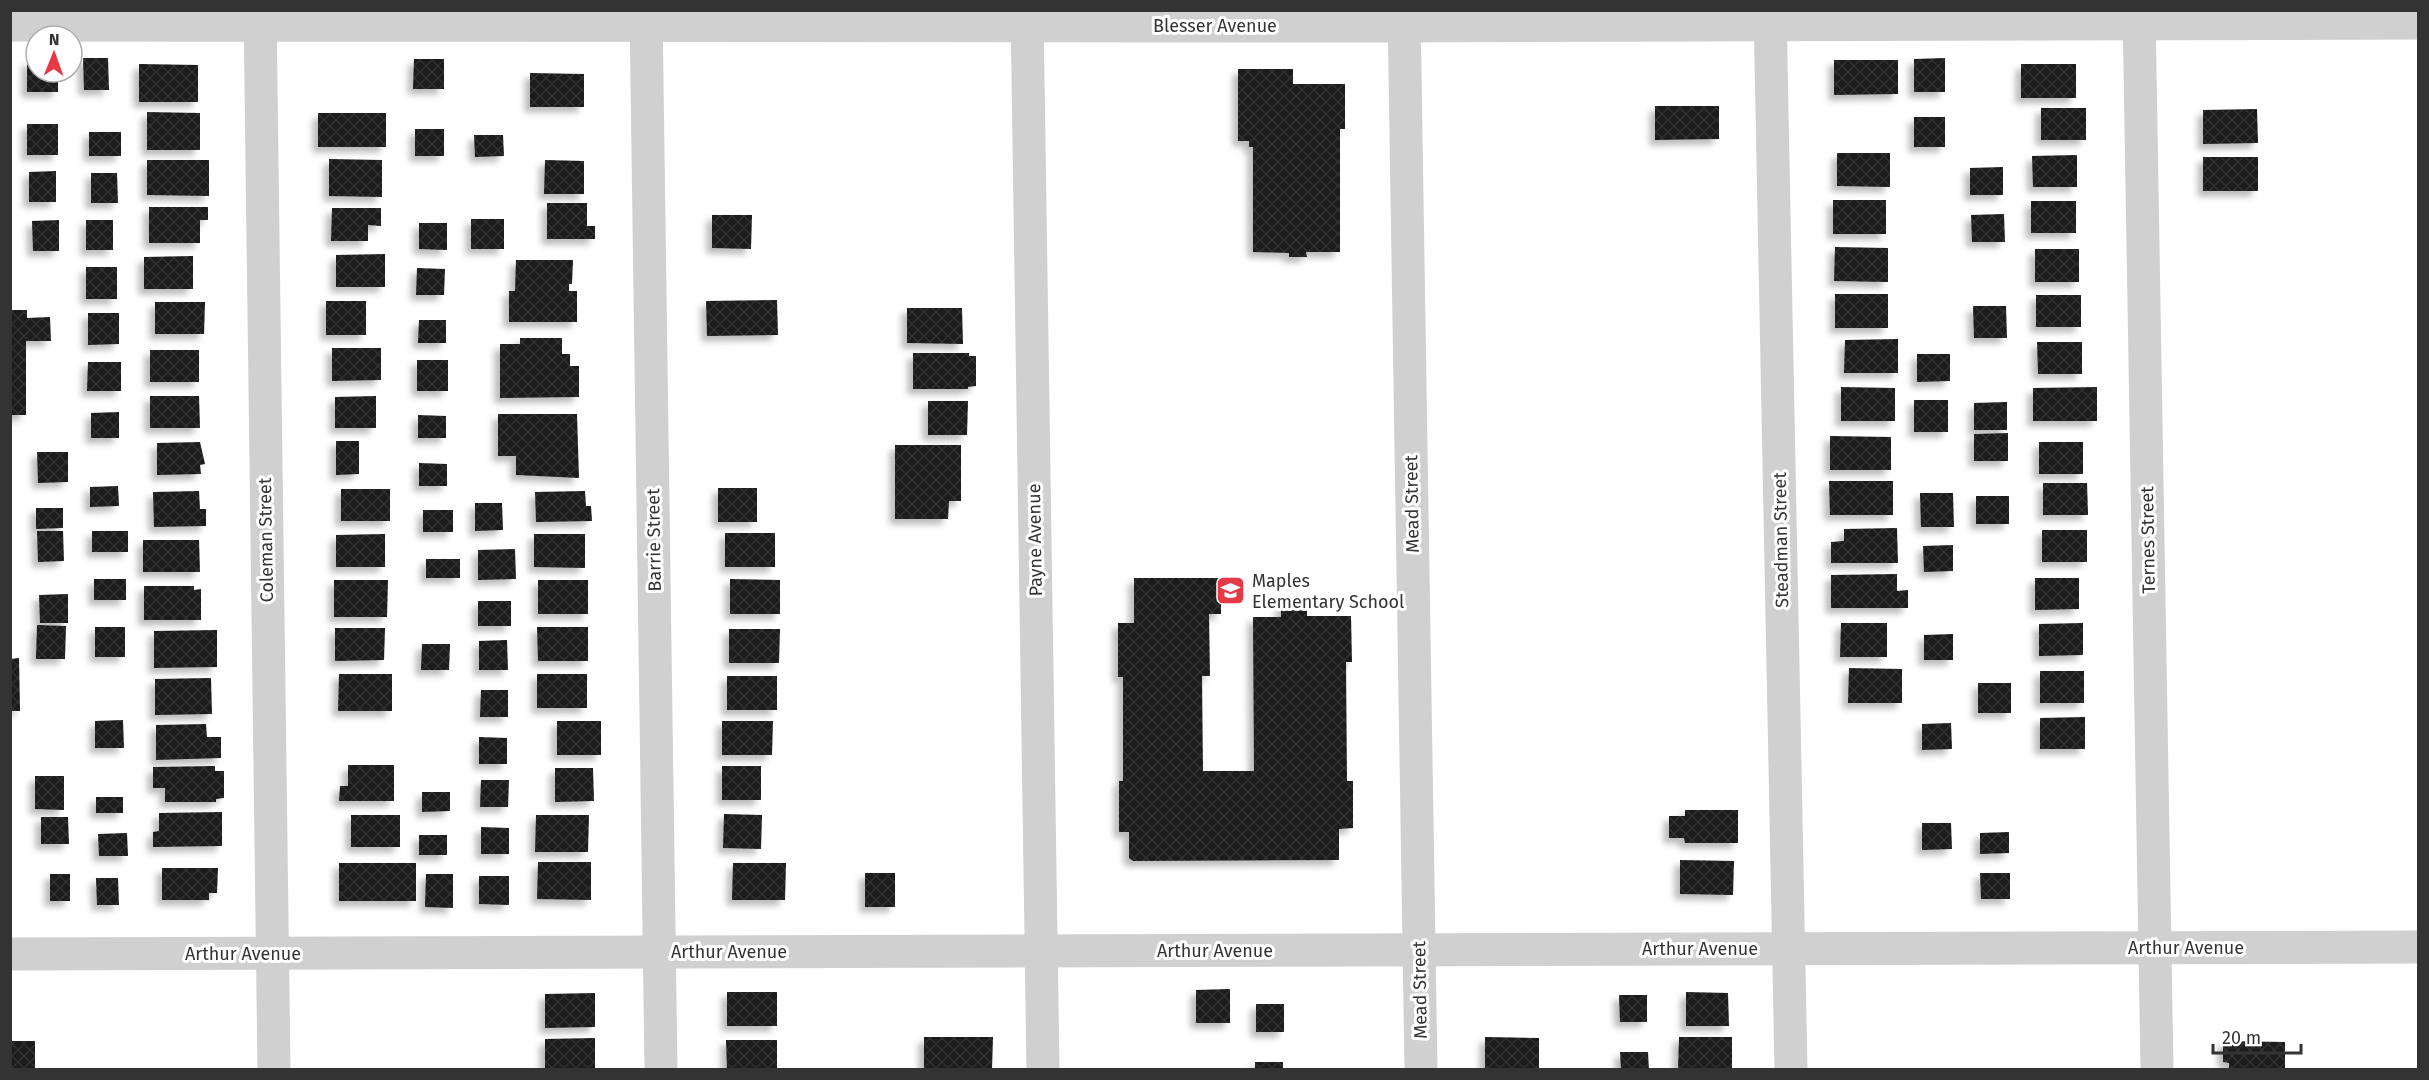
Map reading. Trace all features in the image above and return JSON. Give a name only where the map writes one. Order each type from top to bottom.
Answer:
[{"type":"street","name":"Blesser Avenue","points":[[10,26],[260,18],[2140,17],[2418,22]]},
{"type":"street","name":"Ternes Street","points":[[2140,17],[2157,1070]]},
{"type":"street","name":"Coleman Street","points":[[260,18],[274,1070]]},
{"type":"street","name":"Barrie Street","points":[[646,18],[661,1070]]},
{"type":"street","name":"Payne Avenue","points":[[1027,18],[1043,1070]]},
{"type":"street","name":"Mead Street","points":[[1404,18],[1422,1070]]},
{"type":"street","name":"Steadman Street","points":[[1770,18],[1791,1070]]},
{"type":"street","name":"Arthur Avenue","points":[[10,954],[2418,947]]},
{"type":"building","points":[[84,58],[108,58],[109,90],[84,90]]},
{"type":"building","points":[[1945,58],[1945,92],[1914,92],[1914,59]]},
{"type":"building","points":[[414,59],[444,59],[444,89],[413,89]]},
{"type":"building","points":[[1834,60],[1898,60],[1898,94],[1834,95]]},
{"type":"building","points":[[139,64],[198,65],[198,102],[139,102]]},
{"type":"building","points":[[2021,64],[2076,64],[2076,98],[2021,98]]},
{"type":"building","points":[[1238,69],[1293,69],[1293,84],[1345,84],[1345,129],[1340,129],[1340,252],[1306,252],[1307,257],[1289,257],[1289,253],[1253,252],[1253,147],[1249,147],[1249,141],[1238,141]]},
{"type":"building","points":[[530,73],[584,74],[584,107],[530,107]]},
{"type":"building","points":[[27,84],[58,84],[58,92],[27,92]]},
{"type":"building","points":[[1655,106],[1719,106],[1719,139],[1655,140]]},
{"type":"building","points":[[2041,108],[2086,108],[2086,140],[2041,140]]},
{"type":"building","points":[[2257,109],[2258,143],[2203,144],[2203,110]]},
{"type":"building","points":[[147,112],[200,113],[200,150],[147,150]]},
{"type":"building","points":[[318,113],[386,113],[386,147],[318,147]]},
{"type":"building","points":[[1914,117],[1945,117],[1945,147],[1914,147]]},
{"type":"building","points":[[27,124],[58,124],[58,155],[27,155]]},
{"type":"building","points":[[415,129],[444,129],[444,156],[415,156]]},
{"type":"building","points":[[89,132],[121,132],[121,156],[89,156]]},
{"type":"building","points":[[474,135],[503,135],[504,156],[475,157]]},
{"type":"building","points":[[1837,153],[1890,153],[1890,187],[1837,186]]},
{"type":"building","points":[[2077,155],[2077,187],[2033,187],[2032,156]]},
{"type":"building","points":[[2203,157],[2258,157],[2258,191],[2203,191]]},
{"type":"building","points":[[329,159],[382,160],[382,197],[329,196]]},
{"type":"building","points":[[147,160],[209,160],[209,196],[147,195]]},
{"type":"building","points":[[545,160],[584,161],[584,194],[544,194]]},
{"type":"building","points":[[2003,167],[2003,195],[1970,195],[1970,168]]},
{"type":"building","points":[[56,171],[56,202],[29,202],[29,172]]},
{"type":"building","points":[[91,173],[117,173],[118,203],[91,203]]},
{"type":"building","points":[[1833,200],[1886,200],[1886,234],[1833,234]]},
{"type":"building","points":[[2031,201],[2076,201],[2076,233],[2031,233]]},
{"type":"building","points":[[547,203],[587,203],[587,226],[595,226],[595,239],[547,239]]},
{"type":"building","points":[[149,207],[208,207],[208,220],[200,220],[200,243],[149,243]]},
{"type":"building","points":[[332,208],[381,208],[381,226],[368,225],[368,241],[331,241]]},
{"type":"building","points":[[2004,214],[2005,242],[1972,242],[1971,215]]},
{"type":"building","points":[[712,215],[752,215],[751,249],[712,248]]},
{"type":"building","points":[[471,219],[504,219],[504,249],[471,249]]},
{"type":"building","points":[[59,220],[59,251],[33,251],[32,221]]},
{"type":"building","points":[[86,220],[113,220],[113,250],[86,250]]},
{"type":"building","points":[[419,223],[447,223],[447,250],[419,249]]},
{"type":"building","points":[[1835,247],[1888,248],[1888,282],[1834,281]]},
{"type":"building","points":[[2035,249],[2079,249],[2079,282],[2035,282]]},
{"type":"building","points":[[385,254],[385,287],[336,287],[336,255]]},
{"type":"building","points":[[193,256],[193,289],[144,289],[144,257]]},
{"type":"building","points":[[516,260],[573,260],[572,284],[569,284],[569,291],[577,291],[577,322],[509,322],[509,291],[515,291]]},
{"type":"building","points":[[86,267],[117,267],[117,299],[86,299]]},
{"type":"building","points":[[417,268],[445,269],[444,295],[416,295]]},
{"type":"building","points":[[1835,294],[1888,294],[1888,328],[1835,328]]},
{"type":"building","points":[[2036,295],[2081,295],[2081,327],[2036,327]]},
{"type":"building","points":[[777,300],[778,335],[707,336],[706,301]]},
{"type":"building","points":[[326,301],[366,301],[366,335],[326,335]]},
{"type":"building","points":[[155,302],[205,302],[204,334],[155,334]]},
{"type":"building","points":[[1973,306],[2006,306],[2007,338],[1974,338]]},
{"type":"building","points":[[907,308],[962,308],[963,344],[907,343]]},
{"type":"building","points":[[10,310],[27,310],[27,318],[50,317],[51,341],[26,341],[26,415],[10,415]]},
{"type":"building","points":[[88,313],[119,313],[119,344],[88,345]]},
{"type":"building","points":[[419,320],[446,320],[446,343],[418,343]]},
{"type":"building","points":[[520,338],[562,338],[562,354],[570,354],[570,366],[579,366],[579,397],[500,398],[500,344],[520,344]]},
{"type":"building","points":[[1898,339],[1898,373],[1844,373],[1845,340]]},
{"type":"building","points":[[2037,342],[2082,342],[2082,374],[2038,374]]},
{"type":"building","points":[[332,348],[381,348],[381,380],[332,381]]},
{"type":"building","points":[[150,350],[199,350],[199,382],[150,382]]},
{"type":"building","points":[[913,353],[969,353],[969,356],[976,356],[976,386],[968,387],[968,389],[913,389]]},
{"type":"building","points":[[1917,354],[1950,354],[1950,381],[1917,382]]},
{"type":"building","points":[[417,360],[448,360],[448,391],[417,391]]},
{"type":"building","points":[[88,362],[121,362],[121,391],[87,391]]},
{"type":"building","points":[[1841,387],[1895,388],[1895,421],[1841,421]]},
{"type":"building","points":[[2097,387],[2097,421],[2033,421],[2033,388]]},
{"type":"building","points":[[150,396],[199,396],[200,428],[150,428]]},
{"type":"building","points":[[376,396],[376,428],[335,428],[335,397]]},
{"type":"building","points":[[1914,400],[1948,400],[1948,432],[1914,432]]},
{"type":"building","points":[[928,401],[968,401],[967,435],[928,435]]},
{"type":"building","points":[[2007,402],[2007,430],[1974,430],[1974,403]]},
{"type":"building","points":[[119,412],[119,438],[91,438],[91,413]]},
{"type":"building","points":[[498,414],[577,414],[579,478],[516,475],[516,456],[498,456]]},
{"type":"building","points":[[418,415],[446,416],[446,438],[418,438]]},
{"type":"building","points":[[2008,433],[2008,461],[1974,461],[1974,434]]},
{"type":"building","points":[[1830,436],[1891,437],[1891,470],[1830,470]]},
{"type":"building","points":[[336,441],[359,441],[359,474],[336,475]]},
{"type":"building","points":[[200,442],[205,464],[200,465],[201,474],[157,475],[157,443]]},
{"type":"building","points":[[2039,442],[2083,442],[2083,474],[2039,474]]},
{"type":"building","points":[[895,445],[961,445],[961,501],[949,501],[948,519],[895,519]]},
{"type":"building","points":[[37,452],[68,452],[68,482],[38,483]]},
{"type":"building","points":[[419,463],[447,464],[447,486],[419,486]]},
{"type":"building","points":[[1829,481],[1893,481],[1893,515],[1830,515]]},
{"type":"building","points":[[2043,483],[2087,483],[2088,515],[2043,515]]},
{"type":"building","points":[[118,486],[119,506],[90,507],[90,487]]},
{"type":"building","points":[[718,488],[757,488],[757,522],[718,522]]},
{"type":"building","points":[[341,489],[390,489],[390,521],[341,521]]},
{"type":"building","points":[[199,491],[200,509],[206,509],[206,526],[154,527],[153,492]]},
{"type":"building","points":[[585,491],[586,506],[591,506],[592,521],[536,522],[535,492]]},
{"type":"building","points":[[1920,493],[1953,493],[1954,527],[1921,527]]},
{"type":"building","points":[[1976,496],[2009,496],[2009,524],[1976,524]]},
{"type":"building","points":[[475,503],[502,503],[503,530],[475,531]]},
{"type":"building","points":[[36,508],[63,508],[63,528],[36,529]]},
{"type":"building","points":[[423,510],[453,510],[453,532],[423,532]]},
{"type":"building","points":[[1897,528],[1898,563],[1831,563],[1831,542],[1844,541],[1844,529]]},
{"type":"building","points":[[2042,530],[2087,530],[2087,562],[2042,562]]},
{"type":"building","points":[[37,531],[63,531],[64,561],[38,562]]},
{"type":"building","points":[[92,531],[128,531],[128,552],[92,552]]},
{"type":"building","points":[[725,533],[775,533],[775,567],[725,567]]},
{"type":"building","points":[[385,534],[385,567],[336,567],[336,535]]},
{"type":"building","points":[[534,534],[585,534],[585,568],[534,567]]},
{"type":"building","points":[[143,540],[199,540],[200,572],[143,572]]},
{"type":"building","points":[[1953,545],[1953,571],[1924,572],[1923,546]]},
{"type":"building","points":[[515,549],[516,579],[478,580],[478,550]]},
{"type":"building","points":[[426,559],[460,559],[460,578],[426,578]]},
{"type":"building","points":[[1897,574],[1897,591],[1908,590],[1908,608],[1831,608],[1831,575]]},
{"type":"building","name":"Maples Elementary School","points":[[1134,578],[1221,578],[1221,614],[1209,614],[1210,676],[1202,676],[1203,771],[1254,771],[1253,617],[1281,617],[1281,603],[1307,602],[1307,616],[1351,616],[1352,662],[1346,662],[1347,781],[1353,781],[1353,828],[1339,829],[1339,860],[1133,861],[1129,858],[1129,832],[1119,832],[1119,781],[1123,781],[1123,677],[1118,677],[1118,623],[1134,623]]},
{"type":"building","points":[[2035,578],[2079,578],[2079,609],[2035,610]]},
{"type":"building","points":[[94,579],[126,579],[126,600],[94,600]]},
{"type":"building","points":[[730,579],[780,580],[780,614],[730,614]]},
{"type":"building","points":[[334,580],[388,580],[387,617],[334,617]]},
{"type":"building","points":[[538,580],[588,580],[588,614],[538,614]]},
{"type":"building","points":[[144,586],[194,586],[194,590],[201,589],[201,620],[144,620]]},
{"type":"building","points":[[68,594],[68,623],[40,623],[39,595]]},
{"type":"building","points":[[478,601],[511,601],[511,626],[478,626]]},
{"type":"building","points":[[1841,623],[1887,623],[1887,657],[1840,657]]},
{"type":"building","points":[[2083,623],[2083,655],[2039,656],[2039,624]]},
{"type":"building","points":[[37,625],[66,626],[65,659],[36,659]]},
{"type":"building","points":[[95,627],[125,627],[125,657],[95,657]]},
{"type":"building","points":[[537,627],[588,627],[588,661],[538,661]]},
{"type":"building","points":[[335,628],[385,628],[384,660],[335,661]]},
{"type":"building","points":[[729,629],[780,629],[779,663],[729,663]]},
{"type":"building","points":[[217,630],[217,667],[154,668],[154,631]]},
{"type":"building","points":[[1953,634],[1953,660],[1924,660],[1924,635]]},
{"type":"building","points":[[507,640],[508,670],[479,670],[479,641]]},
{"type":"building","points":[[422,644],[450,644],[449,670],[421,670]]},
{"type":"building","points":[[19,658],[20,711],[10,711],[10,659]]},
{"type":"building","points":[[1849,668],[1902,669],[1902,703],[1848,703]]},
{"type":"building","points":[[2040,671],[2084,671],[2084,703],[2040,703]]},
{"type":"building","points":[[339,674],[392,674],[392,711],[338,711]]},
{"type":"building","points":[[537,674],[587,674],[587,708],[537,708]]},
{"type":"building","points":[[727,676],[777,676],[777,710],[727,710]]},
{"type":"building","points":[[211,678],[212,714],[155,715],[155,679]]},
{"type":"building","points":[[1978,683],[2011,683],[2011,713],[1978,713]]},
{"type":"building","points":[[481,690],[508,690],[508,717],[480,717]]},
{"type":"building","points":[[2085,717],[2085,749],[2040,749],[2040,718]]},
{"type":"building","points":[[123,720],[124,748],[95,748],[95,721]]},
{"type":"building","points":[[557,721],[601,721],[601,755],[557,755]]},
{"type":"building","points":[[722,721],[773,721],[772,755],[722,755]]},
{"type":"building","points":[[1951,723],[1952,749],[1922,750],[1922,724]]},
{"type":"building","points":[[206,724],[207,737],[221,737],[221,758],[156,760],[156,725]]},
{"type":"building","points":[[479,737],[507,738],[507,764],[479,764]]},
{"type":"building","points":[[348,765],[394,765],[394,801],[339,801],[340,786],[348,786]]},
{"type":"building","points":[[215,766],[215,771],[224,771],[224,798],[216,799],[216,802],[165,802],[165,788],[153,788],[153,767]]},
{"type":"building","points":[[722,766],[761,766],[761,800],[722,800]]},
{"type":"building","points":[[555,768],[593,768],[594,801],[555,802]]},
{"type":"building","points":[[35,776],[64,776],[64,810],[35,809]]},
{"type":"building","points":[[481,780],[509,780],[508,807],[480,807]]},
{"type":"building","points":[[422,792],[450,792],[450,811],[422,812]]},
{"type":"building","points":[[96,797],[123,797],[123,813],[96,813]]},
{"type":"building","points":[[1685,810],[1738,810],[1738,843],[1685,843],[1684,838],[1669,838],[1669,816],[1685,816]]},
{"type":"building","points":[[222,812],[222,846],[153,847],[153,832],[159,831],[159,813]]},
{"type":"building","points":[[724,814],[762,815],[761,849],[723,848]]},
{"type":"building","points":[[351,815],[400,815],[400,847],[351,847]]},
{"type":"building","points":[[536,815],[589,815],[588,852],[535,852]]},
{"type":"building","points":[[41,817],[68,817],[69,844],[41,844]]},
{"type":"building","points":[[1922,823],[1951,823],[1952,849],[1922,850]]},
{"type":"building","points":[[481,827],[509,828],[509,854],[481,854]]},
{"type":"building","points":[[2009,832],[2009,853],[1980,854],[1980,833]]},
{"type":"building","points":[[127,833],[128,856],[99,856],[98,834]]},
{"type":"building","points":[[419,835],[447,835],[447,855],[419,855]]},
{"type":"building","points":[[1680,860],[1734,861],[1733,895],[1680,894]]},
{"type":"building","points":[[538,862],[591,862],[591,900],[537,899]]},
{"type":"building","points":[[339,863],[416,863],[416,901],[339,901]]},
{"type":"building","points":[[733,863],[786,863],[785,900],[732,900]]},
{"type":"building","points":[[162,868],[218,868],[217,893],[209,893],[209,900],[162,900]]},
{"type":"building","points":[[865,873],[895,873],[895,907],[865,907]]},
{"type":"building","points":[[1980,873],[2010,873],[2010,899],[1981,899]]},
{"type":"building","points":[[50,874],[70,874],[70,901],[50,901]]},
{"type":"building","points":[[426,874],[453,874],[453,908],[425,907]]},
{"type":"building","points":[[479,876],[509,876],[509,905],[479,904]]},
{"type":"building","points":[[96,878],[118,878],[119,905],[97,905]]},
{"type":"building","points":[[1230,989],[1230,1023],[1196,1023],[1196,990]]},
{"type":"building","points":[[727,992],[777,992],[777,1026],[727,1026]]},
{"type":"building","points":[[1686,992],[1728,993],[1729,1026],[1686,1026]]},
{"type":"building","points":[[595,993],[595,1027],[545,1028],[545,994]]},
{"type":"building","points":[[1619,995],[1647,995],[1647,1022],[1620,1022]]},
{"type":"building","points":[[1256,1004],[1284,1004],[1284,1032],[1256,1032]]},
{"type":"building","points":[[924,1037],[993,1037],[992,1070],[924,1070]]},
{"type":"building","points":[[1485,1037],[1539,1038],[1539,1070],[1485,1070]]},
{"type":"building","points":[[1679,1037],[1732,1037],[1732,1070],[1678,1070]]},
{"type":"building","points":[[595,1038],[595,1070],[545,1070],[545,1039]]},
{"type":"building","points":[[726,1040],[777,1040],[777,1070],[727,1070]]},
{"type":"building","points":[[10,1041],[35,1041],[35,1070],[10,1070]]},
{"type":"building","points":[[2223,1041],[2285,1042],[2285,1070],[2229,1070],[2229,1063],[2223,1062]]},
{"type":"building","points":[[1620,1052],[1648,1052],[1649,1070],[1621,1070]]},
{"type":"building","points":[[1255,1062],[1283,1062],[1283,1070],[1255,1070]]},
{"type":"place","name":"Maples Elementary School","points":[[1231,591]]}]
